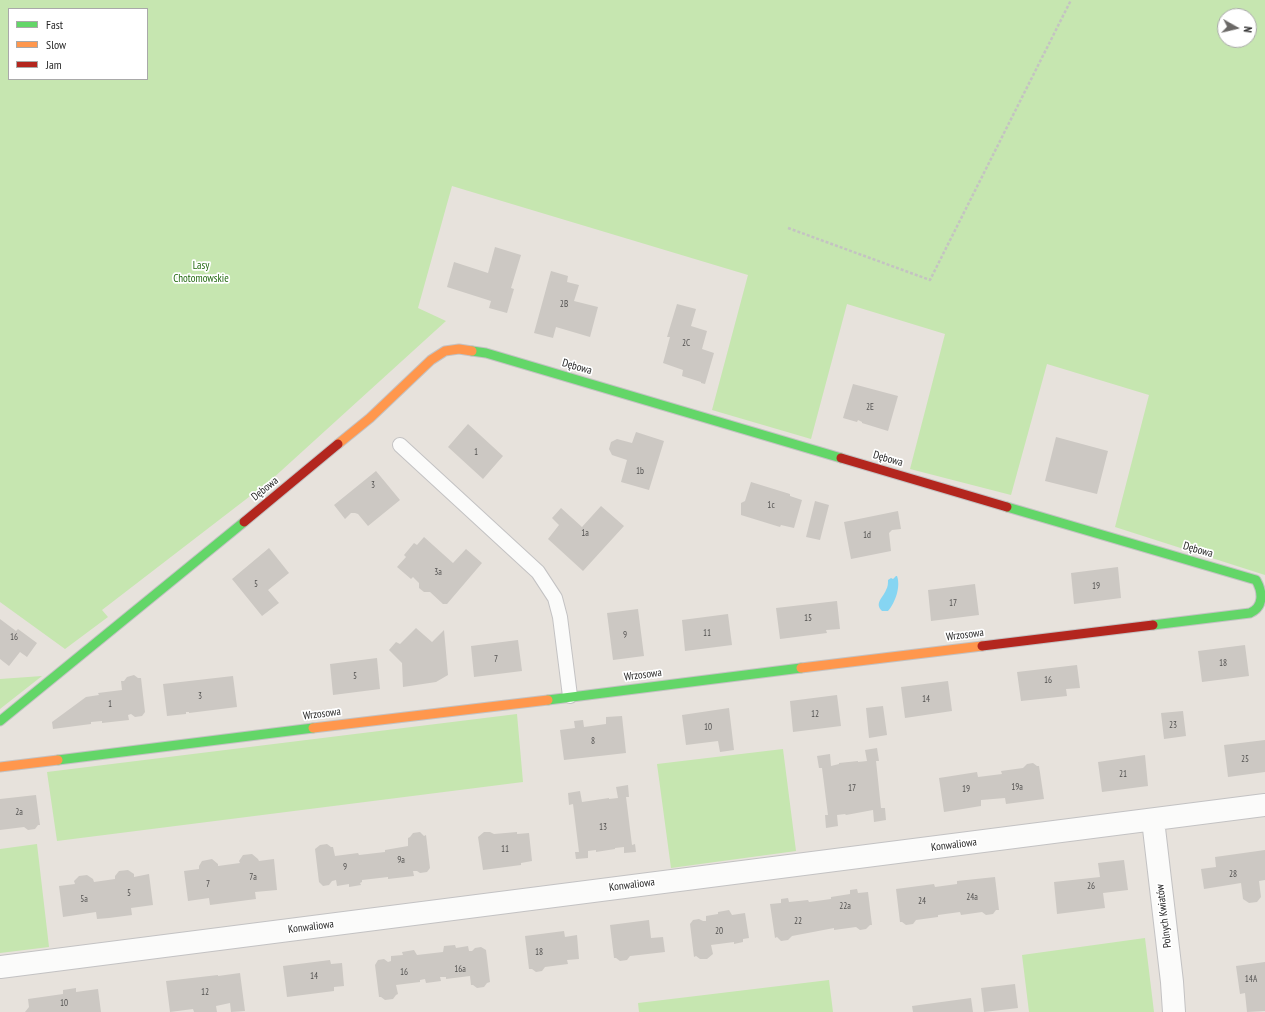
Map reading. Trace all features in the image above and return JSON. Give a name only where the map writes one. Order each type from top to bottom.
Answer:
[{"type":"street","name":"Dębowa","points":[[0,721],[370,418],[431,360],[445,351],[459,349],[486,353],[1256,580]]},
{"type":"street","name":"Wrzosowa","points":[[0,767],[1250,613],[1258,610],[1260,605],[1261,589],[1256,580]]},
{"type":"street","name":"Konwaliowa","points":[[0,967],[1265,805]]},
{"type":"street","name":"Polnych Kwiatów","points":[[1153,820],[1174,1012]]},
{"type":"lane","points":[[400,445],[538,572],[555,598],[560,617],[570,696]]},
{"type":"path","points":[[788,228],[930,280],[1071,0]]},
{"type":"green space","name":"Lasy Chotomowskie","points":[[0,0],[1265,0],[1265,575],[1115,527],[1149,395],[1047,364],[1011,495],[910,469],[945,334],[847,304],[811,439],[712,410],[748,275],[452,186],[418,308],[446,321],[271,480],[102,610],[108,617],[65,649],[0,602]]},
{"type":"green space","points":[[42,676],[0,709],[0,679]]},
{"type":"green space","points":[[517,714],[523,782],[57,841],[47,772]]},
{"type":"green space","points":[[783,749],[796,851],[671,868],[657,764]]},
{"type":"green space","points":[[37,844],[49,947],[0,953],[0,849]]},
{"type":"green space","points":[[1145,938],[1154,1012],[1029,1012],[1022,955]]},
{"type":"green space","points":[[829,980],[833,1012],[639,1012],[638,1003]]},
{"type":"water","points":[[896,576],[898,580],[898,590],[893,604],[888,611],[882,611],[879,603],[887,588],[888,580],[891,578],[893,579]]},
{"type":"building","points":[[495,247],[521,255],[511,288],[514,289],[507,313],[489,308],[491,301],[447,287],[454,262],[488,273]]},
{"type":"building","points":[[551,271],[568,276],[567,282],[579,285],[574,301],[598,307],[590,337],[556,327],[553,338],[534,333]]},
{"type":"building","points":[[677,304],[696,309],[691,326],[707,331],[702,349],[714,353],[705,384],[682,376],[683,370],[663,363],[670,337],[667,337]]},
{"type":"building","points":[[853,384],[898,396],[888,431],[862,423],[858,420],[857,422],[843,418]]},
{"type":"building","points":[[468,424],[503,456],[483,479],[448,447]]},
{"type":"building","points":[[636,432],[664,441],[649,490],[621,482],[627,460],[612,455],[609,449],[611,442],[617,439],[632,443]]},
{"type":"building","points":[[1056,437],[1108,451],[1097,494],[1045,481]]},
{"type":"building","points":[[376,471],[400,500],[368,526],[358,514],[355,513],[351,513],[345,519],[334,505]]},
{"type":"building","points":[[751,482],[790,494],[790,496],[802,500],[794,528],[781,525],[780,527],[741,515],[741,503],[745,501]]},
{"type":"building","points":[[815,501],[829,505],[820,540],[806,537]]},
{"type":"building","points":[[601,506],[624,526],[583,571],[548,539],[559,525],[552,518],[561,508],[582,527]]},
{"type":"building","points":[[898,511],[901,529],[892,530],[889,533],[891,551],[851,559],[844,522]]},
{"type":"building","points":[[424,537],[453,563],[466,549],[482,563],[447,604],[443,604],[430,592],[424,592],[419,588],[419,583],[413,577],[411,579],[397,567],[406,557],[404,555],[414,543],[417,545]]},
{"type":"building","points":[[269,548],[289,573],[268,590],[279,603],[262,616],[232,579]]},
{"type":"building","points":[[1118,567],[1121,598],[1074,604],[1071,573]]},
{"type":"building","points":[[975,584],[979,615],[931,621],[928,590]]},
{"type":"building","points":[[837,601],[840,629],[826,630],[827,633],[780,639],[776,608]]},
{"type":"building","points":[[638,609],[644,656],[613,660],[607,613]]},
{"type":"building","points":[[728,614],[732,645],[685,651],[682,620]]},
{"type":"building","points":[[0,619],[16,631],[18,629],[37,643],[27,657],[20,652],[9,666],[0,659]]},
{"type":"building","points":[[416,628],[432,642],[444,630],[448,675],[436,682],[403,687],[402,663],[389,650],[396,642],[400,644]]},
{"type":"building","points":[[518,640],[522,671],[474,677],[471,646]]},
{"type":"building","points":[[1245,645],[1249,676],[1202,682],[1198,651]]},
{"type":"building","points":[[377,658],[380,689],[333,695],[330,664]]},
{"type":"building","points":[[1077,665],[1080,688],[1066,689],[1067,696],[1021,701],[1017,672]]},
{"type":"building","points":[[134,675],[141,678],[145,712],[142,716],[135,717],[131,714],[128,715],[129,720],[102,723],[102,721],[91,722],[91,724],[53,729],[52,722],[86,697],[99,695],[98,693],[122,690],[121,681],[124,681],[127,677]]},
{"type":"building","points":[[233,676],[237,707],[189,713],[186,712],[186,714],[167,716],[163,684]]},
{"type":"building","points":[[948,681],[952,711],[905,718],[901,687]]},
{"type":"building","points":[[837,695],[841,726],[793,732],[790,701]]},
{"type":"building","points":[[883,706],[887,735],[869,738],[866,708]]},
{"type":"building","points":[[729,708],[734,750],[720,752],[718,741],[686,745],[682,715]]},
{"type":"building","points":[[1183,711],[1186,736],[1164,739],[1161,713]]},
{"type":"building","points":[[622,716],[626,753],[564,760],[560,730],[575,728],[574,721],[583,720],[584,727],[606,724],[606,717]]},
{"type":"building","points":[[1265,740],[1265,772],[1228,777],[1224,745]]},
{"type":"building","points":[[877,748],[879,761],[876,761],[881,808],[885,808],[886,820],[874,822],[873,810],[846,815],[837,815],[838,826],[826,828],[825,815],[828,815],[822,768],[819,768],[817,756],[830,754],[831,766],[839,763],[867,761],[865,750]]},
{"type":"building","points":[[1145,755],[1148,786],[1102,792],[1098,762]]},
{"type":"building","points":[[1033,763],[1039,766],[1044,799],[1006,804],[1005,798],[981,800],[981,806],[944,812],[939,778],[977,772],[978,777],[1002,774],[1001,771],[1023,768],[1027,764]]},
{"type":"building","points":[[628,785],[629,797],[626,797],[632,845],[635,844],[636,852],[624,853],[624,847],[596,852],[596,850],[588,851],[588,858],[576,859],[575,852],[579,852],[573,804],[569,805],[568,793],[580,791],[582,802],[618,798],[616,787]]},
{"type":"building","points":[[36,795],[40,825],[38,825],[35,829],[28,830],[24,827],[0,830],[0,799]]},
{"type":"building","points":[[420,832],[424,836],[426,835],[430,868],[427,872],[420,873],[413,871],[414,876],[362,880],[360,883],[361,885],[349,887],[349,884],[337,886],[336,880],[332,881],[329,885],[323,886],[319,882],[315,849],[320,845],[327,844],[333,847],[335,856],[385,852],[385,850],[408,846],[408,838],[413,833]]},
{"type":"building","points":[[484,832],[494,834],[517,832],[517,834],[529,833],[532,861],[521,863],[521,865],[483,870],[478,837]]},
{"type":"building","points":[[1265,850],[1265,880],[1259,881],[1261,897],[1257,902],[1249,903],[1243,899],[1241,883],[1204,889],[1201,869],[1216,867],[1215,857]]},
{"type":"building","points":[[252,854],[259,861],[274,859],[277,890],[255,892],[256,899],[210,905],[209,898],[188,901],[184,871],[199,869],[202,861],[212,859],[218,864],[218,866],[240,863],[239,861],[243,855]]},
{"type":"building","points":[[1124,860],[1128,890],[1103,893],[1105,908],[1057,914],[1054,882],[1100,877],[1098,863]]},
{"type":"building","points":[[128,870],[134,874],[134,877],[149,874],[153,905],[131,908],[132,915],[97,919],[96,912],[63,917],[59,886],[75,884],[74,881],[79,876],[87,875],[93,879],[94,882],[115,879],[115,876],[119,871]]},
{"type":"building","points":[[995,877],[999,910],[996,910],[993,914],[986,915],[982,912],[961,915],[960,912],[916,920],[913,924],[906,925],[900,922],[896,889],[934,884],[935,887],[957,884],[957,881]]},
{"type":"building","points":[[857,889],[858,893],[868,892],[872,925],[866,929],[860,930],[856,927],[834,930],[834,928],[792,936],[788,940],[781,941],[777,937],[775,938],[770,904],[781,903],[781,899],[788,898],[789,902],[808,900],[809,902],[831,899],[831,897],[850,894],[850,890]]},
{"type":"building","points":[[729,910],[732,915],[745,913],[749,938],[743,939],[743,942],[734,944],[734,942],[711,945],[713,954],[707,959],[700,959],[696,956],[694,957],[690,924],[693,920],[699,919],[706,921],[706,916]]},
{"type":"building","points":[[649,920],[651,938],[663,937],[665,952],[630,956],[627,960],[620,961],[614,958],[610,925]]},
{"type":"building","points":[[564,931],[565,937],[577,935],[579,959],[567,960],[568,964],[545,967],[542,971],[536,972],[529,969],[525,936]]},
{"type":"building","points":[[455,945],[456,948],[468,946],[469,951],[481,947],[486,950],[490,982],[484,987],[477,988],[471,985],[470,976],[446,979],[446,977],[440,977],[441,981],[426,983],[425,979],[420,980],[420,982],[396,985],[398,994],[393,999],[385,1000],[379,997],[375,965],[378,960],[384,959],[388,962],[391,961],[391,956],[403,955],[402,952],[414,950],[417,955],[443,952],[444,946]]},
{"type":"building","points":[[330,960],[331,964],[342,963],[344,986],[334,987],[334,991],[287,997],[283,966]]},
{"type":"building","points":[[1265,962],[1265,1011],[1247,1012],[1245,993],[1240,994],[1236,966]]},
{"type":"building","points":[[240,973],[245,1011],[231,1012],[230,1003],[216,1006],[217,1012],[194,1012],[193,1009],[170,1012],[166,981]]},
{"type":"building","points":[[1015,984],[1018,1008],[984,1012],[981,988]]},
{"type":"building","points":[[76,988],[76,992],[98,989],[101,1012],[25,1012],[29,1007],[28,999],[63,994],[63,990]]},
{"type":"building","points":[[971,998],[973,1012],[913,1012],[912,1006]]},
{"type":"traffic: fast","points":[[472,351],[486,353],[841,458]]},
{"type":"traffic: fast","points":[[1007,507],[1256,580],[1260,589],[1260,603],[1258,607],[1250,613],[1153,625]]},
{"type":"traffic: fast","points":[[0,721],[244,522]]},
{"type":"traffic: fast","points":[[548,700],[801,668]]},
{"type":"traffic: fast","points":[[58,760],[313,728]]},
{"type":"traffic: slow","points":[[338,444],[370,418],[431,360],[445,351],[459,349],[472,351]]},
{"type":"traffic: slow","points":[[801,668],[982,646]]},
{"type":"traffic: slow","points":[[313,728],[548,700]]},
{"type":"traffic: slow","points":[[0,767],[58,760]]},
{"type":"traffic: jam","points":[[244,522],[338,444]]},
{"type":"traffic: jam","points":[[841,458],[1007,507]]},
{"type":"traffic: jam","points":[[982,646],[1153,625]]}]
